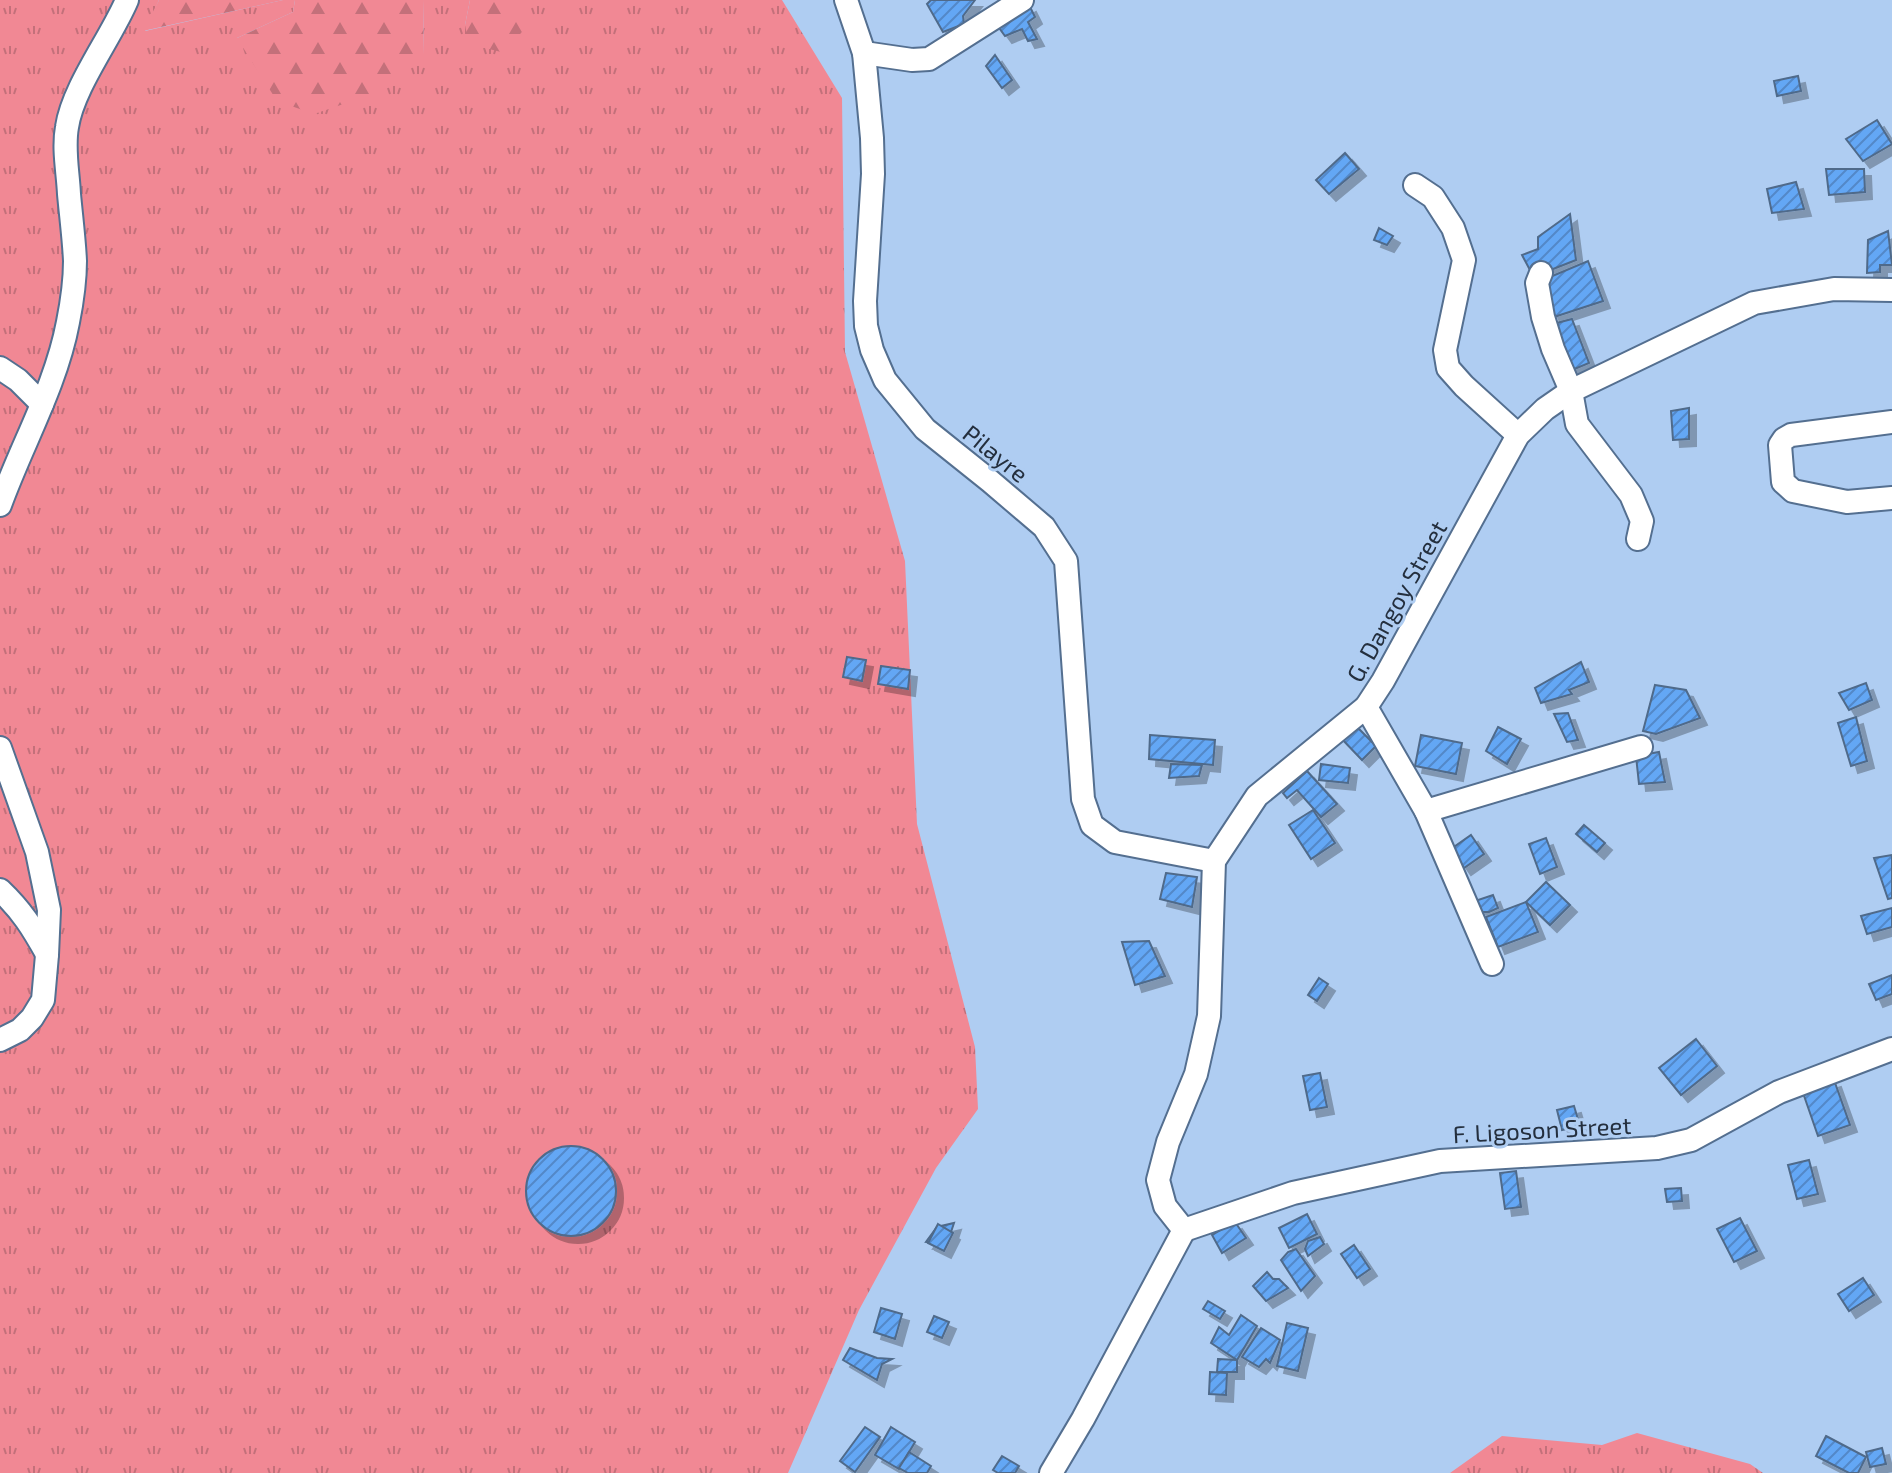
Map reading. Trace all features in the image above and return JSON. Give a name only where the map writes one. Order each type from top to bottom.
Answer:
[{"type":"street","points":[[0,505],[61,353],[72,296],[75,263],[65,145],[67,126],[81,88],[127,0]]},
{"type":"street","name":"Pilayre","points":[[846,0],[864,53],[872,138],[873,174],[865,301],[866,326],[872,350],[885,380],[925,429],[1044,527],[1066,561],[1083,799],[1092,825],[1115,842],[1214,861]]},
{"type":"street","points":[[864,53],[912,60],[929,59],[1022,0]]},
{"type":"street","points":[[1415,185],[1433,197],[1440,207],[1453,228],[1464,260],[1445,350],[1448,368],[1518,435]]},
{"type":"street","points":[[1541,273],[1537,283],[1543,317],[1571,391],[1577,424],[1631,495],[1642,521],[1638,539]]},
{"type":"street","name":"G. Dangoy Street","points":[[1214,861],[1257,796],[1366,707],[1518,435],[1545,409],[1571,391],[1754,303],[1834,289],[1892,290]]},
{"type":"street","points":[[0,368],[18,380],[42,404]]},
{"type":"street","points":[[1892,422],[1791,435],[1780,445],[1783,482],[1793,491],[1847,502],[1892,498]]},
{"type":"street","points":[[1366,707],[1426,811],[1492,964]]},
{"type":"street","points":[[1426,811],[1641,747]]},
{"type":"street","points":[[0,748],[37,852],[49,910],[43,1000],[20,1030],[0,1040]]},
{"type":"street","points":[[1051,1473],[1184,1230],[1165,1206],[1158,1180],[1168,1142],[1196,1074],[1209,1016],[1214,861]]},
{"type":"street","points":[[0,890],[29,921],[47,955]]},
{"type":"street","name":"F. Ligoson Street","points":[[1184,1230],[1293,1193],[1440,1161],[1657,1148],[1691,1140],[1779,1092],[1892,1049]]},
{"type":"green space","points":[[0,0],[159,0],[145,31],[283,0],[295,0],[293,12],[237,38],[423,54],[424,0],[470,0],[465,25],[529,23],[529,0],[782,0],[842,98],[845,352],[905,561],[917,824],[975,1047],[978,1109],[936,1168],[859,1310],[788,1473],[0,1473]]},
{"type":"green space","points":[[159,0],[283,0],[143,31]]},
{"type":"green space","points":[[295,0],[424,0],[423,54],[373,94],[314,114],[277,101],[237,38],[293,12]]},
{"type":"green space","points":[[470,0],[529,0],[529,23],[505,53],[469,44],[465,25]]},
{"type":"green space","points":[[1637,1433],[1750,1464],[1763,1473],[1450,1473],[1502,1436],[1602,1445]]},
{"type":"building","points":[[931,0],[975,0],[963,16],[964,24],[943,32],[927,4]]},
{"type":"building","points":[[1029,5],[1035,17],[1028,22],[1037,39],[1028,41],[1022,29],[1005,36],[997,25]]},
{"type":"building","points":[[995,55],[1012,80],[1002,88],[986,66]]},
{"type":"building","points":[[1798,76],[1801,91],[1777,96],[1774,81]]},
{"type":"building","points":[[1877,120],[1892,144],[1863,161],[1846,139]]},
{"type":"building","points":[[1345,153],[1359,169],[1329,194],[1316,180]]},
{"type":"building","points":[[1826,169],[1864,169],[1865,192],[1829,195]]},
{"type":"building","points":[[1796,182],[1804,209],[1772,213],[1767,189]]},
{"type":"building","points":[[1570,214],[1576,260],[1548,271],[1531,272],[1522,255],[1538,249],[1538,237]]},
{"type":"building","points":[[1379,228],[1393,236],[1387,245],[1374,240]]},
{"type":"building","points":[[1888,231],[1892,265],[1880,265],[1880,272],[1867,273],[1868,240]]},
{"type":"building","points":[[1588,261],[1603,301],[1554,317],[1538,282]]},
{"type":"building","points":[[1572,319],[1589,363],[1565,373],[1549,325]]},
{"type":"building","points":[[1689,408],[1689,439],[1673,440],[1671,411]]},
{"type":"building","points":[[847,657],[866,660],[862,681],[843,677]]},
{"type":"building","points":[[1581,662],[1589,682],[1569,690],[1572,694],[1541,703],[1535,688]]},
{"type":"building","points":[[881,666],[910,670],[908,689],[878,684]]},
{"type":"building","points":[[1866,683],[1872,700],[1849,710],[1839,693]]},
{"type":"building","points":[[1655,685],[1686,690],[1700,718],[1656,734],[1643,731]]},
{"type":"building","points":[[1568,713],[1578,740],[1567,742],[1554,714]]},
{"type":"building","points":[[1856,717],[1867,761],[1851,766],[1838,723]]},
{"type":"building","points":[[1353,723],[1376,746],[1362,760],[1339,736]]},
{"type":"building","points":[[1498,727],[1521,739],[1507,764],[1486,751]]},
{"type":"building","points":[[1150,735],[1215,740],[1213,765],[1149,759]]},
{"type":"building","points":[[1421,735],[1462,743],[1456,774],[1415,766]]},
{"type":"building","points":[[1659,752],[1665,782],[1639,784],[1636,756]]},
{"type":"building","points":[[1171,764],[1202,765],[1199,776],[1169,778]]},
{"type":"building","points":[[1321,764],[1350,768],[1348,783],[1319,780]]},
{"type":"building","points":[[1307,771],[1337,804],[1321,817],[1297,790],[1287,798],[1283,793]]},
{"type":"building","points":[[1313,810],[1335,843],[1311,859],[1289,825]]},
{"type":"building","points":[[1584,825],[1605,843],[1597,852],[1576,834]]},
{"type":"building","points":[[1471,835],[1484,854],[1464,868],[1451,849]]},
{"type":"building","points":[[1546,838],[1557,867],[1540,874],[1529,844]]},
{"type":"building","points":[[1892,855],[1892,898],[1888,899],[1874,858]]},
{"type":"building","points":[[1166,873],[1197,877],[1192,907],[1160,899]]},
{"type":"building","points":[[1546,882],[1570,905],[1550,925],[1526,902]]},
{"type":"building","points":[[1493,895],[1498,908],[1482,912],[1475,901]]},
{"type":"building","points":[[1526,902],[1538,932],[1498,947],[1486,917]]},
{"type":"building","points":[[1892,908],[1892,927],[1867,934],[1861,916]]},
{"type":"building","points":[[1149,941],[1165,976],[1135,985],[1122,942]]},
{"type":"building","points":[[1892,975],[1892,994],[1876,1000],[1869,984]]},
{"type":"building","points":[[1319,978],[1328,984],[1317,1001],[1308,995]]},
{"type":"building","points":[[1696,1039],[1717,1066],[1681,1095],[1659,1068]]},
{"type":"building","points":[[1320,1073],[1327,1107],[1310,1110],[1303,1076]]},
{"type":"building","points":[[1834,1080],[1850,1125],[1818,1136],[1802,1090]]},
{"type":"building","points":[[1574,1106],[1580,1126],[1562,1130],[1557,1110]]},
{"type":"building","points":[[571,1146],[596,1154],[608,1166],[616,1191],[608,1216],[596,1228],[571,1236],[546,1228],[534,1216],[526,1191],[534,1166],[546,1154]]},
{"type":"building","points":[[1809,1160],[1818,1194],[1797,1199],[1788,1165]]},
{"type":"building","points":[[1516,1171],[1521,1207],[1505,1209],[1500,1173]]},
{"type":"building","points":[[1681,1188],[1682,1201],[1667,1202],[1665,1189]]},
{"type":"building","points":[[1307,1214],[1317,1234],[1289,1248],[1279,1228]]},
{"type":"building","points":[[1740,1218],[1757,1251],[1734,1262],[1717,1229]]},
{"type":"building","points":[[1235,1222],[1246,1238],[1222,1253],[1212,1235]]},
{"type":"building","points":[[954,1223],[947,1244],[926,1242],[937,1227]]},
{"type":"building","points":[[938,1224],[953,1233],[944,1251],[928,1243]]},
{"type":"building","points":[[1320,1237],[1324,1244],[1308,1256],[1305,1249],[1308,1241]]},
{"type":"building","points":[[1354,1245],[1370,1269],[1357,1278],[1341,1254]]},
{"type":"building","points":[[1296,1249],[1315,1276],[1301,1291],[1281,1260]]},
{"type":"building","points":[[1267,1272],[1288,1288],[1266,1301],[1253,1286]]},
{"type":"building","points":[[1863,1278],[1874,1295],[1849,1311],[1838,1294]]},
{"type":"building","points":[[1208,1301],[1225,1311],[1220,1319],[1203,1309]]},
{"type":"building","points":[[881,1308],[902,1314],[895,1339],[874,1332]]},
{"type":"building","points":[[1241,1315],[1257,1326],[1237,1360],[1211,1343],[1219,1327],[1229,1335]]},
{"type":"building","points":[[934,1316],[949,1322],[942,1338],[927,1332]]},
{"type":"building","points":[[1287,1323],[1308,1328],[1298,1371],[1277,1366]]},
{"type":"building","points":[[1261,1328],[1280,1340],[1270,1363],[1266,1359],[1259,1367],[1242,1357]]},
{"type":"building","points":[[850,1348],[877,1358],[892,1359],[882,1364],[877,1380],[843,1360]]},
{"type":"building","points":[[1218,1359],[1237,1360],[1237,1372],[1217,1372]]},
{"type":"building","points":[[1210,1372],[1227,1373],[1226,1395],[1209,1394]]},
{"type":"building","points":[[865,1427],[880,1437],[855,1472],[840,1461]]},
{"type":"building","points":[[891,1427],[915,1442],[899,1469],[875,1455]]},
{"type":"building","points":[[1826,1436],[1866,1457],[1858,1473],[1849,1473],[1816,1456]]},
{"type":"building","points":[[1882,1448],[1886,1464],[1870,1467],[1866,1452]]},
{"type":"building","points":[[909,1452],[931,1466],[927,1473],[908,1473],[899,1468]]},
{"type":"building","points":[[1002,1456],[1019,1466],[1015,1473],[993,1470]]}]
